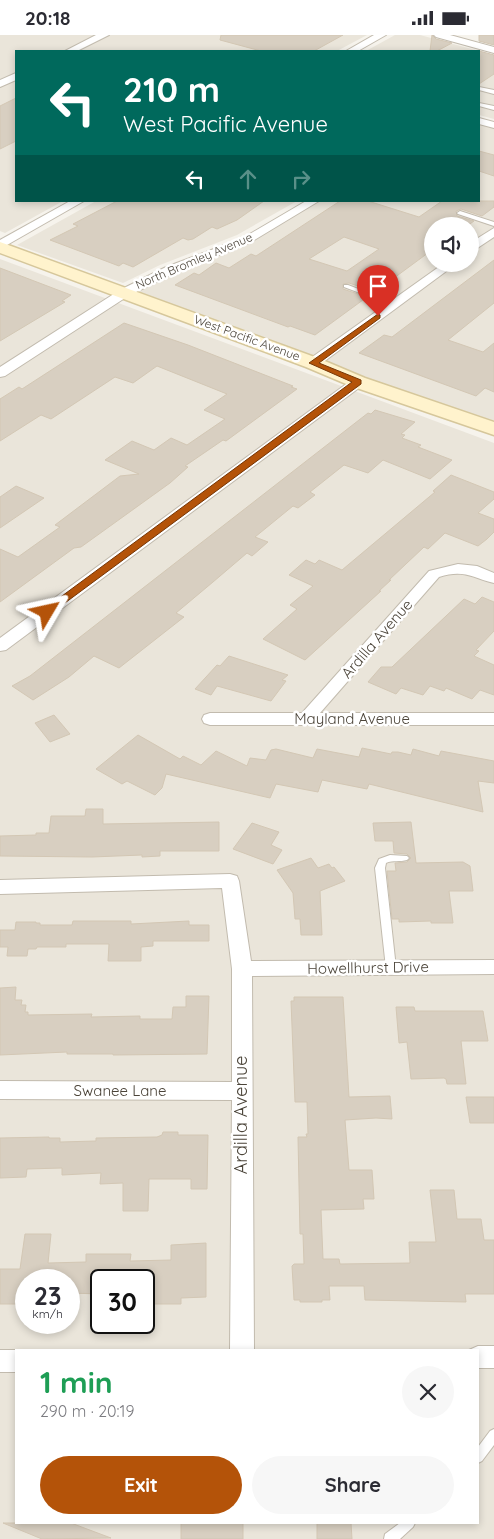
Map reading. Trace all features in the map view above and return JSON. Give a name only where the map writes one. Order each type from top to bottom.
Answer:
[{"type":"street","points":[[72,50],[104,35]]},
{"type":"street","points":[[353,50],[380,35]]},
{"type":"street","points":[[439,35],[494,50]]},
{"type":"street","points":[[2,81],[15,76]]},
{"type":"street","points":[[480,121],[494,125]]},
{"type":"street","points":[[0,246],[77,202]]},
{"type":"street","name":"North Bromley Avenue","points":[[0,373],[124,293],[170,270],[247,240],[312,202]]},
{"type":"street","points":[[479,242],[494,231]]},
{"type":"street","name":"West Pacific Avenue","points":[[0,246],[313,363],[358,382],[493,427]]},
{"type":"street","points":[[313,363],[439,272]]},
{"type":"street","points":[[0,646],[358,382]]},
{"type":"street","name":"Ardilla Avenue","points":[[306,719],[434,574],[452,567],[472,569],[494,578]]},
{"type":"street","name":"Mayland Avenue","points":[[210,719],[494,719]]},
{"type":"street","name":"Ardilla Avenue","points":[[0,887],[230,881],[242,969],[240,1091],[242,1349]]},
{"type":"street","name":"Howellhurst Drive","points":[[242,969],[494,967]]},
{"type":"street","name":"Swanee Lane","points":[[0,1090],[240,1091]]},
{"type":"street","points":[[479,1357],[494,1357]]},
{"type":"lane","points":[[480,89],[494,93]]},
{"type":"lane","points":[[480,105],[494,108]]},
{"type":"lane","points":[[460,213],[494,224]]},
{"type":"lane","points":[[346,286],[394,305]]},
{"type":"lane","points":[[391,968],[380,868],[382,861],[390,858],[404,858]]},
{"type":"lane","points":[[479,1456],[494,1435]]},
{"type":"lane","points":[[390,1539],[408,1524]]},
{"type":"shaded area","points":[[0,35],[367,35],[339,50],[15,50],[15,202],[61,202],[5,233],[0,231]]},
{"type":"shaded area","points":[[395,35],[420,35],[476,50],[368,50]]},
{"type":"shaded area","points":[[480,51],[494,55],[494,119],[480,115]]},
{"type":"shaded area","points":[[480,121],[494,125],[494,424],[124,293],[247,240],[312,202],[480,202]]},
{"type":"shaded area","points":[[94,202],[295,202],[237,235],[160,265],[123,283],[17,245]]},
{"type":"shaded area","points":[[0,259],[494,443],[494,1539],[0,1539]]},
{"type":"building","points":[[221,35],[343,35],[316,50],[257,50],[220,40]]},
{"type":"building","points":[[432,35],[436,39],[452,43],[439,50],[430,50]]},
{"type":"building","points":[[479,35],[494,35],[494,45],[479,41]]},
{"type":"building","points":[[480,51],[494,55],[494,74],[480,83]]},
{"type":"building","points":[[15,98],[15,142],[0,149],[0,106]]},
{"type":"building","points":[[480,151],[494,155],[494,176],[480,171]]},
{"type":"building","points":[[494,201],[494,207],[482,216],[461,209],[456,211],[457,216],[460,217],[424,217],[424,256],[375,292],[349,283],[343,284],[343,289],[367,297],[315,335],[290,326],[288,327],[175,285],[194,273],[199,275],[216,263],[229,268],[251,254],[256,256],[338,202],[371,202],[419,217],[441,202]],"holes":[[[344,237],[379,249],[347,271],[309,259]]]},
{"type":"building","points":[[115,202],[263,202],[237,220],[217,229],[212,227],[193,239],[183,238],[133,267],[123,263],[119,266],[50,240],[78,226],[73,224]]},
{"type":"building","points":[[494,260],[494,303],[448,340],[483,352],[494,343],[494,392],[485,388],[476,396],[359,353],[384,335],[392,337]]},
{"type":"building","points":[[0,268],[71,295],[62,301],[65,302],[0,341]]},
{"type":"building","points":[[124,323],[188,345],[297,389],[226,441],[223,440],[185,466],[188,467],[170,483],[81,547],[74,548],[0,602],[0,549],[18,557],[60,527],[55,525],[120,476],[139,474],[105,460],[132,441],[154,450],[171,438],[187,445],[225,419],[204,410],[227,394],[157,366],[133,383],[115,377],[51,419],[41,415],[0,441],[0,399],[19,387],[22,389]]},
{"type":"building","points":[[375,410],[415,422],[401,434],[405,435],[402,438],[421,445],[418,447],[452,460],[430,479],[383,460],[368,473],[344,465],[310,492],[315,495],[298,508],[293,506],[255,537],[268,542],[252,556],[247,553],[176,613],[184,617],[119,668],[94,656],[69,677],[33,700],[12,686],[30,676],[368,413],[371,414]]},
{"type":"building","points":[[451,475],[494,492],[494,499],[478,513],[494,519],[494,532],[487,539],[478,546],[445,533],[428,549],[424,547],[379,591],[381,591],[305,660],[263,639],[297,609],[290,605],[313,586],[289,575],[306,560],[315,564],[319,560],[342,570],[435,492],[433,491]]},
{"type":"building","points":[[16,486],[44,498],[0,528],[0,497]]},
{"type":"building","points":[[482,597],[494,602],[494,631],[476,650],[479,651],[474,656],[494,665],[494,695],[480,690],[472,699],[446,688],[444,691],[430,686],[423,695],[401,688],[396,694],[368,682],[381,667],[392,667],[464,599],[475,604]]},
{"type":"building","points":[[229,656],[288,675],[282,680],[286,681],[271,701],[217,686],[211,695],[195,689],[217,665],[220,666]]},
{"type":"building","points":[[54,715],[70,734],[50,742],[35,723]]},
{"type":"building","points":[[138,735],[180,759],[183,756],[201,765],[216,751],[247,766],[250,758],[266,760],[271,750],[276,749],[313,758],[317,749],[359,757],[362,748],[391,754],[392,752],[398,752],[411,755],[413,749],[439,756],[441,751],[494,761],[494,783],[478,781],[483,812],[369,784],[367,789],[322,780],[318,792],[276,784],[270,798],[166,774],[162,788],[155,795],[127,781],[122,784],[96,769]]},
{"type":"building","points":[[86,809],[103,809],[103,824],[219,822],[219,851],[160,851],[160,856],[142,857],[142,855],[92,857],[0,856],[0,836],[49,833],[51,816],[85,816]]},
{"type":"building","points":[[411,822],[416,863],[463,862],[470,866],[473,891],[449,891],[453,923],[431,923],[431,921],[399,922],[399,919],[392,919],[387,871],[396,871],[395,863],[407,862],[411,858],[407,854],[394,853],[393,841],[375,841],[373,823]]},
{"type":"building","points":[[252,823],[279,832],[271,845],[282,850],[273,864],[233,849]]},
{"type":"building","points":[[311,858],[318,868],[329,864],[332,868],[334,867],[345,881],[320,891],[322,935],[301,935],[300,919],[295,919],[293,893],[277,870]]},
{"type":"building","points":[[73,921],[131,921],[131,924],[189,921],[189,925],[209,925],[209,941],[153,941],[153,946],[141,947],[141,961],[108,961],[109,944],[66,944],[66,947],[37,947],[36,949],[28,949],[27,956],[7,956],[8,947],[0,947],[0,930],[15,930],[16,922],[36,922],[40,923],[40,925],[72,925]]},
{"type":"building","points":[[16,987],[15,1000],[22,1000],[21,1005],[26,1005],[25,1012],[28,1012],[28,1015],[92,1014],[91,1017],[140,1016],[140,1019],[172,1019],[173,1007],[186,1007],[186,996],[209,996],[207,1054],[113,1055],[67,1054],[67,1052],[0,1055],[0,988]]},
{"type":"building","points":[[294,997],[343,997],[349,1097],[390,1096],[392,1119],[345,1120],[349,1170],[372,1170],[374,1199],[363,1199],[364,1209],[321,1210],[323,1259],[339,1259],[340,1264],[410,1263],[409,1242],[436,1242],[430,1190],[454,1190],[457,1219],[481,1219],[484,1240],[494,1240],[494,1294],[465,1294],[466,1302],[365,1300],[364,1286],[329,1286],[330,1300],[300,1302],[300,1300],[294,1300],[292,1266],[294,1264],[304,1264],[303,1234],[300,1234],[298,1137],[307,1137],[306,1134],[308,1134],[307,1102],[295,1102],[291,1001],[294,1001]]},
{"type":"building","points":[[396,1007],[414,1007],[415,1011],[483,1011],[488,1041],[461,1041],[466,1084],[447,1084],[444,1078],[411,1079],[407,1042],[399,1043]]},
{"type":"building","points":[[466,1097],[494,1097],[494,1123],[470,1123]]},
{"type":"building","points":[[163,1132],[178,1132],[178,1135],[208,1135],[207,1189],[191,1189],[191,1179],[149,1179],[148,1211],[123,1211],[123,1183],[100,1184],[101,1173],[62,1175],[62,1168],[27,1169],[26,1177],[0,1178],[0,1138],[49,1137],[60,1138],[60,1142],[96,1141],[96,1138],[157,1137],[162,1135]]},
{"type":"building","points":[[25,1234],[51,1234],[48,1263],[86,1262],[86,1254],[131,1254],[130,1261],[171,1260],[171,1245],[206,1243],[206,1297],[181,1298],[181,1304],[155,1304],[155,1269],[90,1269],[90,1294],[80,1293],[80,1269],[20,1269]]},
{"type":"building","points":[[0,1269],[15,1269],[15,1304],[0,1304]]},
{"type":"building","points":[[3,1523],[74,1524],[111,1538],[42,1539]]},
{"type":"building","points":[[181,1524],[243,1524],[243,1539],[181,1539]]},
{"type":"building","points":[[317,1524],[351,1524],[352,1539],[317,1539]]},
{"type":"route","points":[[47,612],[358,382],[313,363],[378,316]]}]
